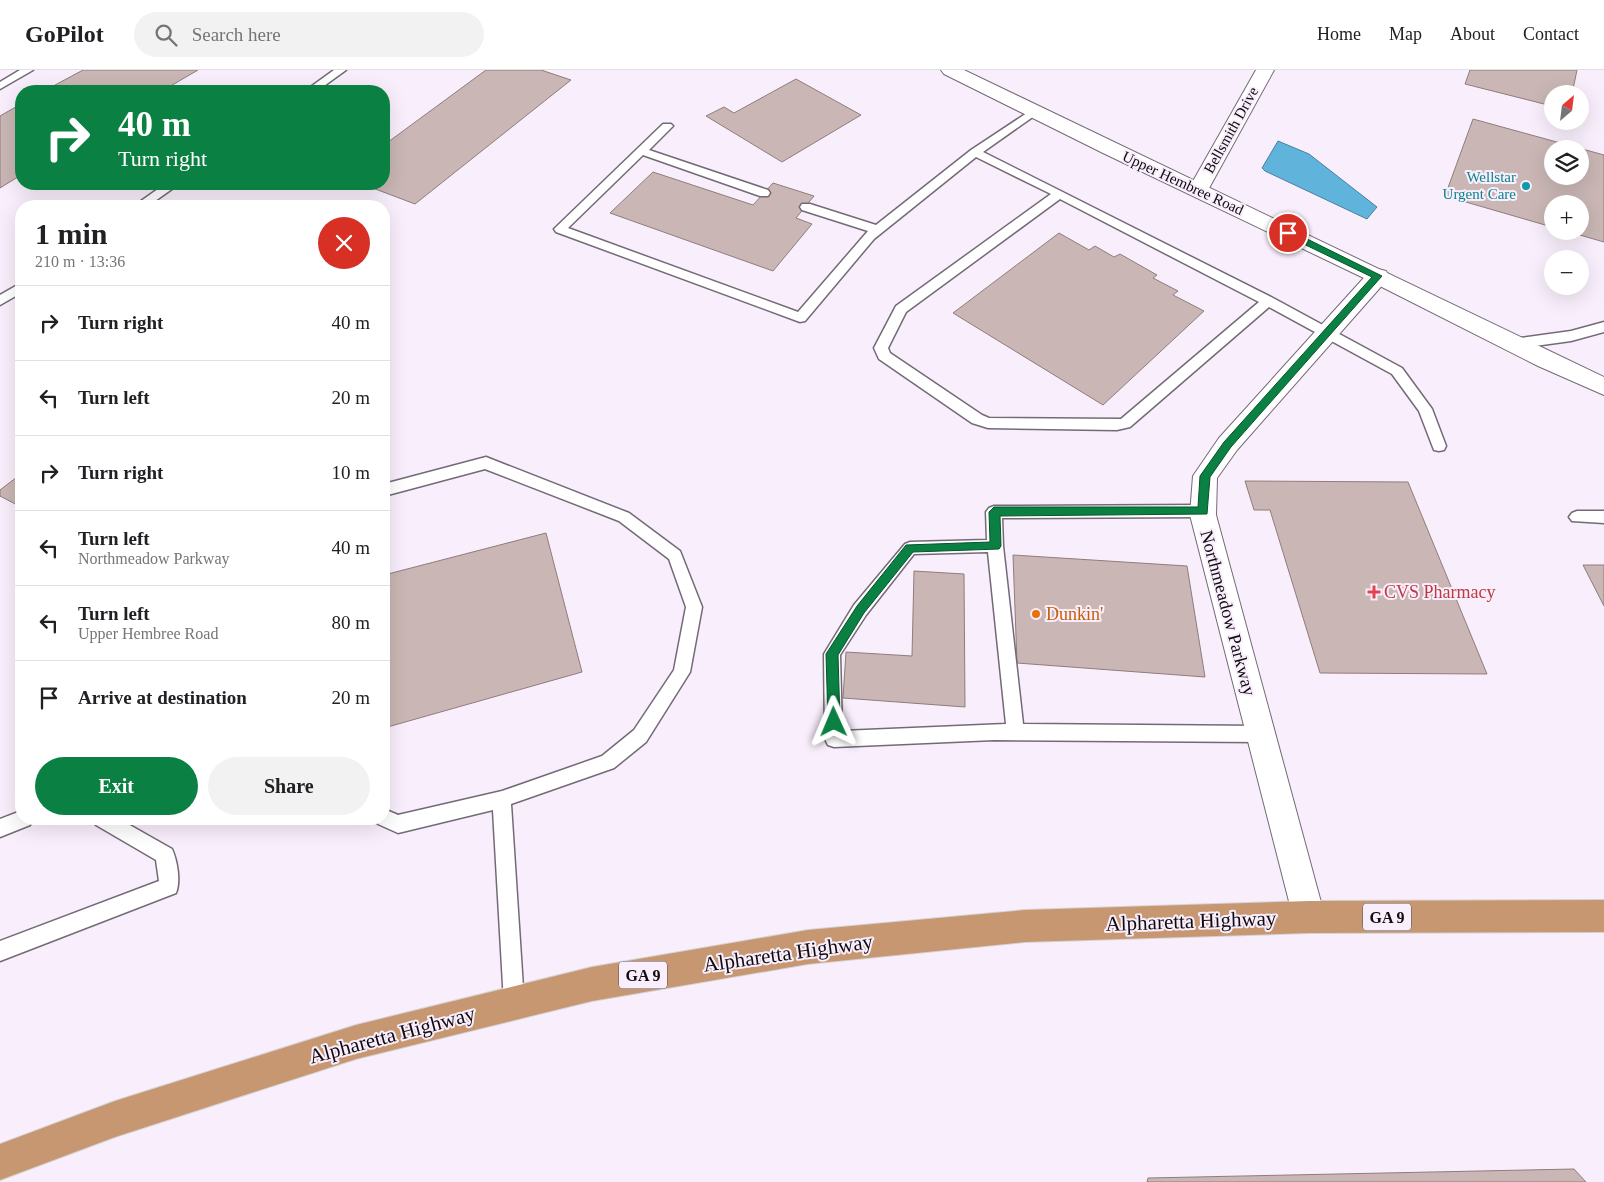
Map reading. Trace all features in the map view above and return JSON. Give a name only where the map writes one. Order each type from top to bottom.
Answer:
[{"type":"highway","name":"Alpharetta Highway","points":[[0,1162],[115,1119],[356,1042],[592,984],[808,947],[1025,926],[1309,917],[1604,916]]},
{"type":"street","name":"Upper Hembree Road","points":[[950,70],[1033,112],[1378,276],[1571,373],[1604,387]]},
{"type":"street","name":"Bellsmith Drive","points":[[1198,190],[1264,70]]},
{"type":"street","name":"Northmeadow Parkway","points":[[1309,917],[1203,511],[1205,476],[1228,444],[1378,276]]},
{"type":"lane","points":[[0,86],[28,70]]},
{"type":"lane","points":[[319,85],[341,70]]},
{"type":"lane","points":[[667,126],[560,229],[800,318],[877,230],[974,152],[1033,112]]},
{"type":"lane","points":[[641,151],[764,193]]},
{"type":"lane","points":[[974,152],[1328,332],[1397,371],[1426,409],[1439,446]]},
{"type":"lane","points":[[149,200],[164,190]]},
{"type":"lane","points":[[1059,194],[902,309],[881,348],[884,356],[977,419],[988,423],[1118,425],[1125,423],[1134,416],[1268,302]]},
{"type":"lane","points":[[806,207],[877,230]]},
{"type":"lane","points":[[0,301],[15,291]]},
{"type":"lane","points":[[1513,344],[1571,336],[1604,327]]},
{"type":"lane","points":[[390,488],[486,463],[624,516],[675,555],[694,607],[682,672],[640,736],[608,762],[502,799],[398,824],[390,821]]},
{"type":"lane","points":[[1015,732],[995,546],[994,512],[1203,511]]},
{"type":"lane","points":[[1577,517],[1604,517]]},
{"type":"lane","points":[[995,546],[910,548],[860,610],[832,654],[834,739],[1015,732],[1260,734]]},
{"type":"lane","points":[[502,799],[514,1003]]},
{"type":"lane","points":[[0,828],[15,822]]},
{"type":"lane","points":[[0,951],[169,886],[165,855],[112,825]]},
{"type":"water","points":[[1278,141],[1309,154],[1377,207],[1367,219],[1265,171],[1262,168]]},
{"type":"building","points":[[83,70],[198,70],[172,85],[55,85]]},
{"type":"building","points":[[486,70],[541,70],[571,80],[415,204],[378,190],[390,190],[390,141]]},
{"type":"building","points":[[1470,70],[1577,70],[1574,85],[1544,85],[1544,104],[1465,84]]},
{"type":"building","points":[[796,79],[861,115],[782,162],[706,116],[724,107],[734,113]]},
{"type":"building","points":[[15,107],[15,179],[0,188],[0,116]]},
{"type":"building","name":"Wellstar Urgent Care","points":[[1473,119],[1549,140],[1544,140],[1544,185],[1589,185],[1589,151],[1604,155],[1604,242],[1589,238],[1589,195],[1544,195],[1544,225],[1445,196]]},
{"type":"building","points":[[653,172],[753,205],[773,183],[814,196],[796,218],[812,224],[773,271],[610,213]]},
{"type":"building","points":[[1059,233],[1089,250],[1095,246],[1114,257],[1120,254],[1157,275],[1153,278],[1178,291],[1173,295],[1204,311],[1103,405],[953,313]]},
{"type":"building","points":[[15,479],[15,504],[0,496],[0,490]]},
{"type":"building","name":"CVS Pharmacy","points":[[1245,481],[1408,482],[1487,674],[1320,673],[1270,510],[1254,510]]},
{"type":"building","points":[[546,533],[582,672],[390,726],[390,573]]},
{"type":"building","points":[[1013,555],[1187,566],[1205,677],[1017,663]]},
{"type":"building","points":[[1583,565],[1604,565],[1604,606]]},
{"type":"building","points":[[914,571],[964,574],[965,707],[843,698],[846,652],[912,656]]},
{"type":"building","points":[[1574,1169],[1586,1182],[1147,1182],[1148,1178]]},
{"type":"place","name":"Wellstar Urgent Care","points":[[1526,186]]},
{"type":"place","name":"CVS Pharmacy","points":[[1374,592]]},
{"type":"place","name":"Dunkin'","points":[[1036,614]]},
{"type":"route","points":[[834,722],[832,654],[860,610],[910,548],[995,546],[994,512],[1203,511],[1205,476],[1228,444],[1378,276],[1288,233]]}]
